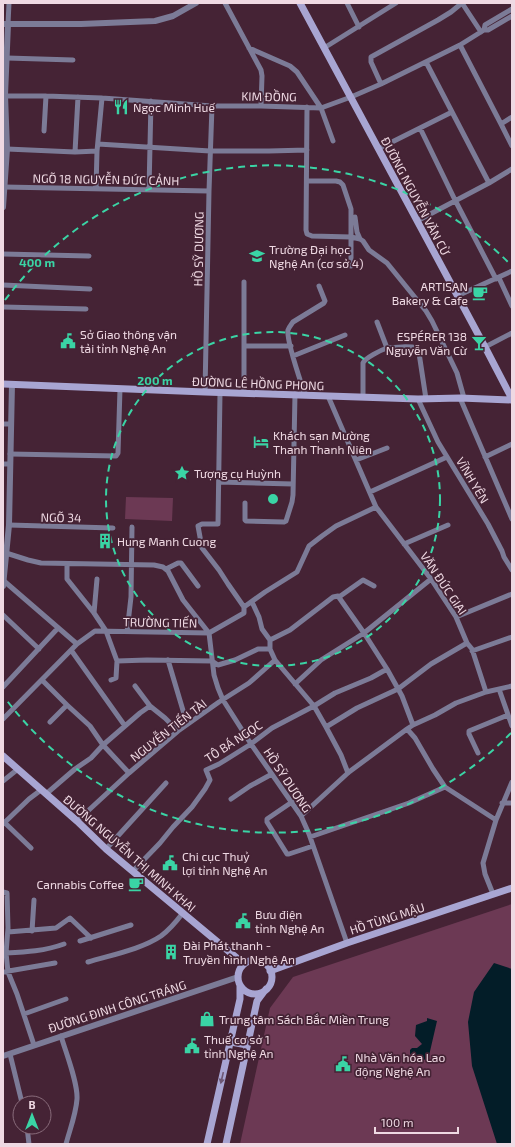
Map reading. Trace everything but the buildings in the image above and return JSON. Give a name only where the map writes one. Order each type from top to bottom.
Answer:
[{"type":"main road","name":"ĐƯỜNG NGUYỄN VĂN CỪ","points":[[300,3],[458,296],[512,400]]},
{"type":"main road","name":"ĐƯỜNG LÊ HỒNG PHONG","points":[[3,384],[220,393],[512,400]]},
{"type":"main road","name":"ĐƯỜNG NGUYỄN THỊ MINH KHAI","points":[[3,756],[77,821],[106,849],[182,914],[244,964]]},
{"type":"main road","name":"HỒ TÙNG MẬU","points":[[270,971],[347,943],[512,888]]},
{"type":"main road","points":[[207,1144],[240,999],[240,985],[238,977],[239,971],[244,964],[250,961],[258,960],[266,964],[270,971],[271,981],[257,1001],[226,1144]]},
{"type":"main road","points":[[240,985],[251,993],[260,993],[266,989]]},
{"type":"main road","points":[[231,1042],[247,1045]]},
{"type":"street","points":[[3,207],[7,149],[4,96],[7,58],[6,24],[9,3]]},
{"type":"street","points":[[6,24],[81,24],[155,21],[173,16],[196,3]]},
{"type":"street","points":[[225,3],[262,74],[261,106]]},
{"type":"street","points":[[347,3],[359,27]]},
{"type":"street","points":[[324,48],[359,27],[389,5],[396,3]]},
{"type":"street","points":[[381,84],[371,62],[371,57],[438,20],[462,3],[482,31],[485,25],[512,9]]},
{"type":"street","name":"KIM ĐỒNG","points":[[4,96],[102,98],[212,106],[321,108],[381,84],[460,45],[482,31],[488,30],[502,23],[512,16]]},
{"type":"street","points":[[498,17],[502,23]]},
{"type":"street","points":[[460,45],[512,146]]},
{"type":"street","points":[[249,48],[295,69],[321,108],[333,141]]},
{"type":"street","points":[[7,58],[73,60]]},
{"type":"street","points":[[426,62],[489,183]]},
{"type":"street","points":[[44,131],[46,96]]},
{"type":"street","points":[[75,152],[78,97]]},
{"type":"street","points":[[96,189],[97,151],[102,98]]},
{"type":"street","points":[[148,190],[151,101]]},
{"type":"street","name":"HỒ SỸ DƯƠNG","points":[[205,392],[212,106]]},
{"type":"street","points":[[307,107],[307,234],[312,236],[351,237],[360,239]]},
{"type":"street","points":[[378,149],[452,112]]},
{"type":"street","points":[[501,124],[512,117]]},
{"type":"street","points":[[420,128],[455,200],[512,306]]},
{"type":"street","points":[[98,144],[210,150],[307,150]]},
{"type":"street","points":[[7,149],[75,152],[97,151]]},
{"type":"street","points":[[417,221],[489,183],[512,169]]},
{"type":"street","points":[[307,181],[336,181],[341,183],[351,209],[351,266]]},
{"type":"street","name":"NGÕ 18 NGUYỄN ĐỨC CẢNH","points":[[4,187],[209,191]]},
{"type":"street","points":[[355,217],[357,232],[360,239],[369,250],[389,265],[426,311],[432,321],[457,373],[462,398],[485,457],[512,519]]},
{"type":"street","points":[[3,254],[88,256]]},
{"type":"street","points":[[458,296],[512,271]]},
{"type":"street","points":[[244,282],[244,393]]},
{"type":"street","points":[[3,285],[90,289]]},
{"type":"street","points":[[305,395],[290,346],[288,331],[291,324],[325,302],[319,286]]},
{"type":"street","points":[[3,307],[86,309]]},
{"type":"street","points":[[363,397],[363,361],[387,348],[377,322]]},
{"type":"street","points":[[485,347],[512,333]]},
{"type":"street","points":[[293,356],[345,335]]},
{"type":"street","points":[[244,346],[290,346]]},
{"type":"street","name":"VĨNH YÊN","points":[[387,348],[414,347],[418,350],[422,399],[438,442],[488,524],[512,570]]},
{"type":"street","points":[[12,384],[9,526],[3,583],[77,644]]},
{"type":"street","points":[[10,454],[116,456],[118,453],[120,389]]},
{"type":"street","points":[[220,393],[218,524],[202,524],[198,526],[202,548],[244,607]]},
{"type":"street","points":[[245,503],[246,521],[286,521],[292,502],[295,394]]},
{"type":"street","name":"VĂN ĐỨC GIAI","points":[[328,396],[376,507],[431,579],[456,617],[472,651],[486,692]]},
{"type":"street","points":[[3,424],[11,424]]},
{"type":"street","points":[[485,457],[512,444]]},
{"type":"street","points":[[356,460],[387,448]]},
{"type":"street","points":[[370,492],[447,457]]},
{"type":"street","points":[[3,464],[10,464]]},
{"type":"street","points":[[219,482],[293,484]]},
{"type":"street","name":"TRƯỜNG TIẾN","points":[[3,719],[77,644],[95,631],[209,633],[244,613],[244,607],[297,572],[309,546],[322,536],[336,526],[376,507]]},
{"type":"street","points":[[404,544],[448,525]]},
{"type":"street","name":"NGÕ 34","points":[[9,526],[113,528]]},
{"type":"street","points":[[126,632],[131,597],[132,527]]},
{"type":"street","points":[[5,557],[35,562],[157,566],[166,569],[183,600],[209,633]]},
{"type":"street","points":[[166,569],[181,563],[198,586]]},
{"type":"street","points":[[67,564],[67,580],[94,613],[106,631],[118,661],[116,678],[111,680]]},
{"type":"street","points":[[295,684],[321,660],[364,633],[431,579]]},
{"type":"street","points":[[94,613],[97,580]]},
{"type":"street","points":[[270,640],[290,630],[333,597],[339,597],[363,580],[374,586]]},
{"type":"street","points":[[456,617],[512,594]]},
{"type":"street","points":[[339,597],[364,633],[398,688],[413,725]]},
{"type":"street","points":[[252,602],[259,617],[262,629],[270,640],[270,649],[275,660],[314,706],[341,755],[348,773]]},
{"type":"street","points":[[3,615],[38,648]]},
{"type":"street","points":[[3,687],[58,628]]},
{"type":"street","name":"HỒ SỸ DƯƠNG","points":[[209,633],[214,675],[223,700],[251,744],[301,816],[310,837],[347,943]]},
{"type":"street","points":[[472,651],[512,637]]},
{"type":"street","points":[[326,727],[357,708],[398,688],[431,664],[467,642]]},
{"type":"street","points":[[118,661],[212,661],[218,664],[236,660],[258,649],[270,649]]},
{"type":"street","points":[[71,650],[125,726]]},
{"type":"street","points":[[168,660],[187,724]]},
{"type":"street","name":"NGUYỄN TIẾN TÀI","points":[[77,821],[129,773],[178,731],[249,683],[275,660]]},
{"type":"street","name":"TÔ BÁ NGỌC","points":[[133,871],[160,843],[206,789],[210,780],[206,770],[219,764],[251,744],[272,728],[335,693],[371,678],[387,669]]},
{"type":"street","points":[[42,680],[90,726],[103,745],[129,773]]},
{"type":"street","points":[[135,686],[150,706],[178,731]]},
{"type":"street","points":[[301,816],[348,773],[413,725],[456,703],[486,692],[512,686]]},
{"type":"street","points":[[499,689],[512,726]]},
{"type":"street","points":[[50,722],[67,705]]},
{"type":"street","points":[[31,848],[4,823],[29,799],[44,792],[91,758],[103,745],[150,706]]},
{"type":"street","points":[[478,753],[469,731],[508,715]]},
{"type":"street","points":[[407,729],[415,738],[445,787],[496,820]]},
{"type":"street","points":[[3,781],[18,770]]},
{"type":"street","points":[[231,799],[250,786],[272,774]]},
{"type":"street","points":[[493,894],[485,874],[483,863],[502,803],[512,782]]},
{"type":"street","points":[[106,849],[166,783]]},
{"type":"street","points":[[310,837],[409,803],[445,787]]},
{"type":"street","points":[[292,802],[267,819],[267,822],[287,854],[313,846]]},
{"type":"street","points":[[502,803],[512,803]]},
{"type":"street","points":[[5,892],[8,932],[5,972],[17,994],[34,1045]]},
{"type":"street","points":[[32,931],[34,900]]},
{"type":"street","points":[[88,962],[149,943],[168,930],[182,914]]},
{"type":"street","points":[[8,932],[56,928],[70,918],[91,938]]},
{"type":"street","points":[[80,941],[131,925]]},
{"type":"street","points":[[6,953],[30,952],[64,944]]},
{"type":"street","points":[[5,972],[55,963]]},
{"type":"street","name":"ĐƯỜNG ĐINH CÔNG TRÁNG","points":[[3,1056],[238,977]]},
{"type":"street","points":[[24,1014],[66,999]]},
{"type":"street","points":[[61,1036],[77,1094],[76,1109],[66,1144]]},
{"type":"street","points":[[10,1054],[20,1095]]},
{"type":"shaded area","points":[[126,497],[173,498],[172,521],[125,519]]},
{"type":"shaded area","points":[[512,904],[512,1144],[240,1144],[270,1008],[293,977]]},
{"type":"water","points":[[494,963],[512,969],[512,1144],[497,1144],[472,1066],[468,1022],[474,992]]},
{"type":"water","points":[[427,1018],[437,1021],[428,1060],[419,1059],[419,1056],[412,1056],[410,1054],[410,1050],[412,1048],[417,1048],[422,1044],[415,1036],[416,1025],[427,1021]]},
{"type":"place","name":"Ngọc Minh Huế","points":[[121,107]]},
{"type":"place","name":"Trường Đại học Nghệ An (cơ sở 4)","points":[[257,256]]},
{"type":"place","name":"ARTISAN Bakery & Cafe","points":[[480,293]]},
{"type":"place","name":"Sở Giao thông vận tải tỉnh Nghệ An","points":[[68,341]]},
{"type":"place","name":"ESPÉRER 138 Nguyễn Văn Cừ","points":[[479,343]]},
{"type":"place","name":"Khách sạn Mường Thanh Thanh Niên","points":[[261,442]]},
{"type":"place","name":"Tượng cụ Huỳnh","points":[[182,473]]},
{"type":"place","name":"Hung Manh Cuong","points":[[105,541]]},
{"type":"place","name":"Chi cục Thuỷ lợi tỉnh Nghệ An","points":[[170,863]]},
{"type":"place","name":"Cannabis Coffee","points":[[136,884]]},
{"type":"place","name":"Bưu điện tỉnh Nghệ An","points":[[243,921]]},
{"type":"place","name":"Đài Phát thanh - Truyền hình Nghệ An","points":[[171,952]]},
{"type":"place","name":"Trung tâm Sách Bắc Miền Trung","points":[[207,1019]]},
{"type":"place","name":"Thuế cơ sở 1 tỉnh Nghệ An","points":[[192,1046]]},
{"type":"place","name":"Nhà Văn hóa Lao động Nghệ An","points":[[343,1064]]}]
